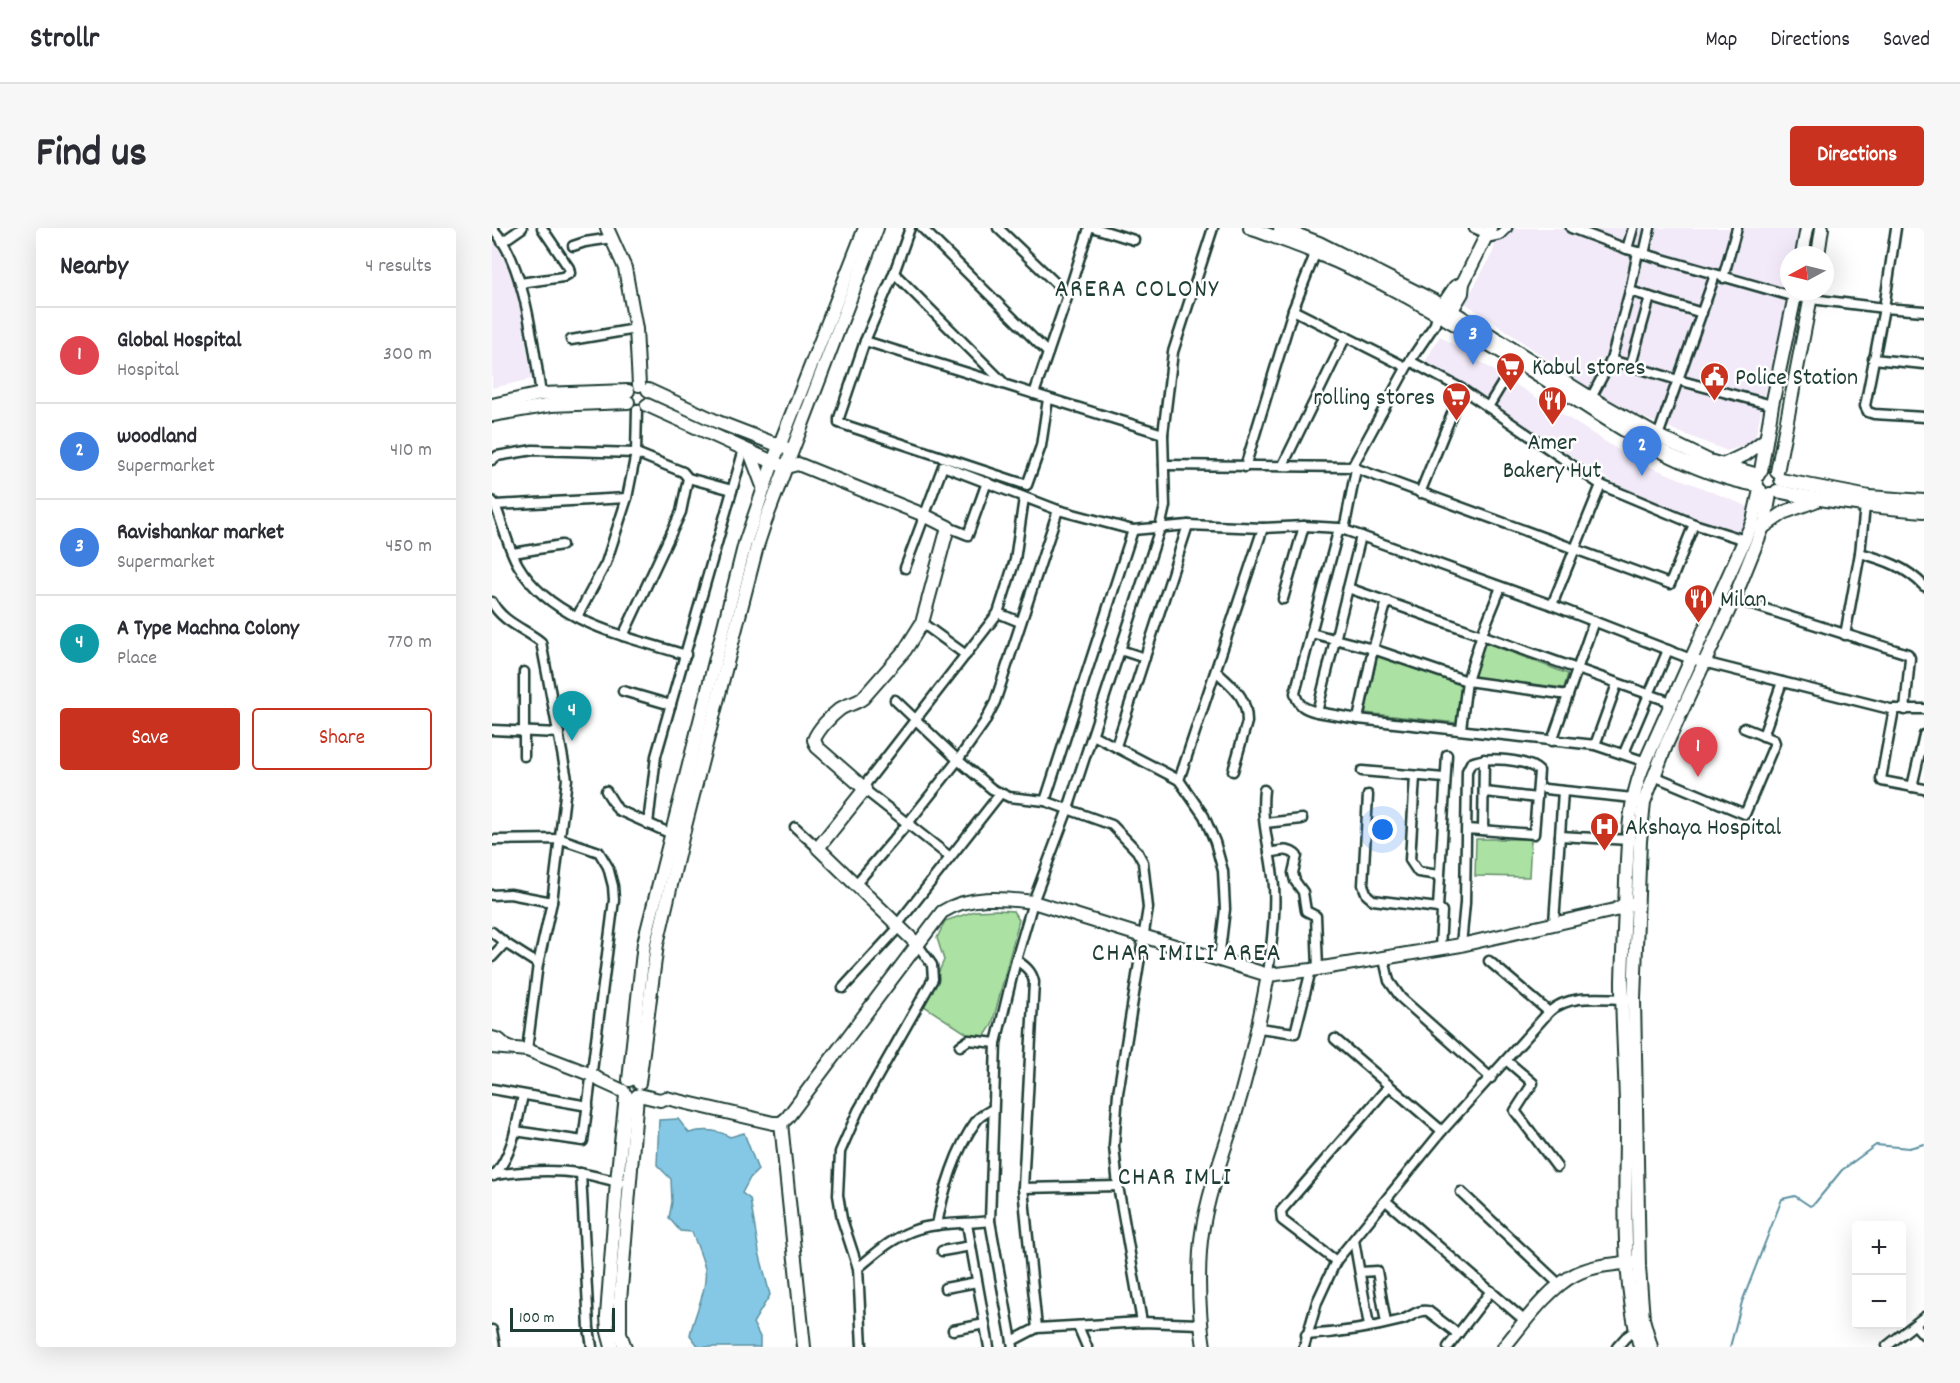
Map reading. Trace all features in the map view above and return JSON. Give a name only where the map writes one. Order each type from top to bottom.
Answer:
[{"type":"main road","points":[[792,466],[786,449],[788,427],[865,228]]},
{"type":"main road","points":[[612,1347],[607,1316],[633,1088],[676,837],[760,519],[764,489],[774,462],[786,449],[877,228]]},
{"type":"main road","points":[[1250,228],[1317,247]]},
{"type":"main road","points":[[1280,228],[1442,315],[1658,436],[1709,461],[1816,500],[1924,511]]},
{"type":"main road","points":[[1804,246],[1807,228]]},
{"type":"main road","points":[[1819,246],[1822,228]]},
{"type":"main road","points":[[610,233],[625,268],[636,329],[638,397]]},
{"type":"main road","points":[[1442,315],[1455,287],[1463,283],[1488,233]]},
{"type":"main road","points":[[1627,909],[1640,841],[1644,802],[1734,599],[1762,528],[1767,482],[1766,439],[1795,300]]},
{"type":"main road","points":[[1640,1347],[1636,1330],[1633,1262],[1628,999],[1627,909],[1633,798],[1671,702],[1745,540],[1767,482],[1811,300]]},
{"type":"main road","points":[[1442,315],[1606,419],[1674,457],[1724,477],[1869,497],[1924,501]]},
{"type":"main road","points":[[492,405],[541,394],[638,397],[786,449]]},
{"type":"main road","points":[[492,415],[551,405],[638,397],[774,462],[792,466],[924,515],[948,528],[922,623],[905,650],[862,698],[839,710],[815,736],[817,747],[865,788],[818,848],[918,945]]},
{"type":"main road","points":[[754,436],[772,434],[788,427]]},
{"type":"main road","points":[[1724,465],[1746,454],[1766,439]]},
{"type":"main road","points":[[747,450],[764,489]]},
{"type":"main road","points":[[760,519],[792,466]]},
{"type":"main road","points":[[1762,528],[1785,512],[1816,500]]},
{"type":"main road","points":[[492,1047],[527,1050],[601,1081],[633,1088],[660,1100],[666,1098],[781,1123],[942,912],[958,903],[1003,898],[1033,902],[1268,975],[1314,970],[1440,949],[1627,909]]},
{"type":"main road","points":[[1204,1347],[1200,1324],[1200,1249],[1210,1191],[1233,1123],[1259,1028],[1268,975]]},
{"type":"main road","points":[[492,1038],[499,1040],[508,1048]]},
{"type":"main road","points":[[781,1123],[804,1347]]},
{"type":"main road","points":[[623,1182],[620,1334],[625,1347]]},
{"type":"main road","points":[[1504,1347],[1525,1321],[1560,1285],[1588,1269],[1633,1262]]},
{"type":"main road","points":[[1633,1262],[1643,1319],[1651,1347]]},
{"type":"street","points":[[492,228],[498,234],[520,283],[530,326],[541,394]]},
{"type":"street","points":[[502,242],[522,228]]},
{"type":"street","points":[[520,283],[563,277],[570,273],[542,228]]},
{"type":"street","points":[[910,228],[865,341],[838,418],[839,423],[1027,485],[1041,446],[1048,399]]},
{"type":"street","points":[[922,228],[1048,353]]},
{"type":"street","points":[[998,228],[1068,295]]},
{"type":"street","points":[[1034,394],[1089,228]]},
{"type":"street","points":[[1095,228],[1134,240]]},
{"type":"street","points":[[1200,1324],[1142,1322],[1037,1328],[1013,1344],[990,1221],[996,1043],[1033,902],[1068,809],[1160,528],[1165,506],[1163,434],[1173,352],[1213,228]]},
{"type":"street","points":[[1474,228],[1500,235],[1507,228]]},
{"type":"street","points":[[1572,228],[1627,249],[1719,276],[1780,290]]},
{"type":"street","points":[[1627,249],[1633,228]]},
{"type":"street","points":[[1591,398],[1611,360],[1650,228]]},
{"type":"street","points":[[1658,436],[1702,313],[1737,228]]},
{"type":"street","points":[[1896,228],[1884,308],[1865,406],[1868,412],[1924,417]]},
{"type":"street","points":[[573,246],[610,233]]},
{"type":"street","points":[[1245,466],[1293,310],[1317,247]]},
{"type":"street","points":[[894,273],[1006,385]]},
{"type":"street","points":[[1630,291],[1702,313]]},
{"type":"street","points":[[1631,365],[1650,297]]},
{"type":"street","points":[[1834,299],[1884,308],[1924,311]]},
{"type":"street","points":[[1293,310],[1462,389],[1601,485],[1694,524],[1745,540]]},
{"type":"street","points":[[1442,315],[1408,364],[1354,468],[1342,529],[1295,693],[1297,701],[1302,706],[1317,712],[1358,719],[1595,745],[1646,762]]},
{"type":"street","points":[[571,340],[636,329]]},
{"type":"street","points":[[1283,465],[1346,336]]},
{"type":"street","points":[[865,341],[1163,434]]},
{"type":"street","points":[[1873,359],[1924,364]]},
{"type":"street","points":[[1611,360],[1772,405]]},
{"type":"street","points":[[1488,407],[1516,361]]},
{"type":"street","points":[[1420,493],[1462,389]]},
{"type":"street","points":[[577,617],[606,563],[627,498],[636,453],[638,397]]},
{"type":"street","points":[[492,460],[497,456],[533,450],[636,453],[683,472],[688,478],[732,490]]},
{"type":"street","points":[[648,824],[656,756],[732,490],[747,450]]},
{"type":"street","points":[[1164,465],[1283,465],[1354,468],[1670,584],[1694,524]]},
{"type":"street","points":[[905,568],[943,466],[1058,510],[1133,530],[1188,525],[1263,528],[1304,526],[1342,529],[1691,659],[1894,710],[1924,709]]},
{"type":"street","points":[[623,636],[681,512],[688,478]]},
{"type":"street","points":[[948,528],[968,534],[987,482]]},
{"type":"street","points":[[1551,605],[1601,485]]},
{"type":"street","points":[[627,498],[494,503],[518,565],[541,595],[577,617],[623,636],[686,655]]},
{"type":"street","points":[[950,857],[865,788],[915,719],[998,613],[1015,560],[1024,498]]},
{"type":"street","points":[[1845,635],[1860,553],[1865,506]]},
{"type":"street","points":[[855,885],[908,823],[984,723],[991,709],[1058,510]]},
{"type":"street","points":[[1116,746],[1188,525]]},
{"type":"street","points":[[1283,599],[1304,526]]},
{"type":"street","points":[[1179,780],[1263,528]]},
{"type":"street","points":[[1046,801],[1133,530]]},
{"type":"street","points":[[1317,712],[1361,536]]},
{"type":"street","points":[[513,553],[562,545]]},
{"type":"street","points":[[1860,553],[1889,561],[1924,586]]},
{"type":"street","points":[[1461,729],[1467,681],[1482,634],[1501,587]]},
{"type":"street","points":[[1348,588],[1671,702]]},
{"type":"street","points":[[1734,599],[1910,656],[1905,710]]},
{"type":"street","points":[[1358,719],[1373,649],[1387,601]]},
{"type":"street","points":[[492,602],[505,617],[541,642],[567,779],[552,902],[538,964],[527,1050]]},
{"type":"street","points":[[998,613],[1020,622]]},
{"type":"street","points":[[1552,741],[1594,621]]},
{"type":"street","points":[[922,623],[966,655]]},
{"type":"street","points":[[1311,633],[1373,649],[1467,681],[1568,695]]},
{"type":"street","points":[[1120,650],[1145,658]]},
{"type":"street","points":[[1624,753],[1668,650]]},
{"type":"street","points":[[1215,671],[1241,695],[1247,715],[1233,771]]},
{"type":"street","points":[[524,672],[524,756]]},
{"type":"street","points":[[1764,736],[1782,682]]},
{"type":"street","points":[[1595,745],[1617,684]]},
{"type":"street","points":[[623,692],[671,705]]},
{"type":"street","points":[[895,700],[958,760],[1000,794],[1046,801],[1112,825],[1137,851],[1143,862],[1148,908],[1116,1118],[1114,1146],[1118,1186],[1142,1322]]},
{"type":"street","points":[[1894,710],[1881,779],[1924,789]]},
{"type":"street","points":[[1654,776],[1745,814],[1775,745],[1774,740],[1744,728]]},
{"type":"street","points":[[492,730],[559,732]]},
{"type":"street","points":[[1093,735],[1179,780],[1204,816],[1215,842],[1223,871],[1225,909],[1219,959]]},
{"type":"street","points":[[1912,787],[1924,735]]},
{"type":"street","points":[[1438,908],[1447,755]]},
{"type":"street","points":[[1483,830],[1484,759]]},
{"type":"street","points":[[1461,945],[1465,903],[1467,771],[1470,763],[1484,759],[1522,763],[1534,766],[1539,771],[1534,834],[1467,829]]},
{"type":"street","points":[[1362,771],[1444,778]]},
{"type":"street","points":[[1415,776],[1410,860],[1418,872],[1439,875]]},
{"type":"street","points":[[1545,789],[1633,798]]},
{"type":"street","points":[[1264,790],[1265,823],[1274,884],[1275,910],[1268,975]]},
{"type":"street","points":[[606,791],[618,810],[676,837]]},
{"type":"street","points":[[1554,923],[1563,791]]},
{"type":"street","points":[[1485,792],[1537,798]]},
{"type":"street","points":[[843,988],[898,926],[1000,794]]},
{"type":"street","points":[[1368,795],[1363,885],[1367,895],[1373,900],[1438,908],[1442,911],[1443,919],[1440,949]]},
{"type":"street","points":[[1265,823],[1302,819]]},
{"type":"street","points":[[795,827],[818,848]]},
{"type":"street","points":[[1560,836],[1629,840]]},
{"type":"street","points":[[492,840],[561,839],[598,852],[608,867],[613,886],[614,900],[583,1141],[515,1131]]},
{"type":"street","points":[[1259,1028],[1295,1033],[1314,970],[1316,916],[1306,911],[1303,892],[1295,881],[1293,870],[1297,856],[1286,850],[1269,853]]},
{"type":"street","points":[[492,895],[510,894],[552,902]]},
{"type":"street","points":[[492,932],[538,964]]},
{"type":"street","points":[[492,957],[505,943]]},
{"type":"street","points":[[862,1347],[858,1268],[839,1207],[840,1152],[858,1110],[933,979],[932,965],[918,945]]},
{"type":"street","points":[[1384,958],[1389,981],[1401,998],[1491,1078]]},
{"type":"street","points":[[1016,960],[1033,975],[1034,982],[1023,1188],[1037,1328]]},
{"type":"street","points":[[1489,961],[1549,1012]]},
{"type":"street","points":[[1304,1347],[1317,1302],[1336,1261],[1442,1131],[1549,1012],[1564,1002],[1584,998],[1628,999]]},
{"type":"street","points":[[1335,1039],[1442,1131]]},
{"type":"street","points":[[960,1046],[969,1040],[996,1043]]},
{"type":"street","points":[[1506,1060],[1533,1083],[1515,1111],[1557,1167]]},
{"type":"street","points":[[1336,1261],[1282,1220],[1281,1210],[1389,1086]]},
{"type":"street","points":[[492,1091],[588,1106]]},
{"type":"street","points":[[493,1176],[510,1149],[523,1095]]},
{"type":"street","points":[[937,1225],[942,1197],[957,1157],[978,1118],[993,1109]]},
{"type":"street","points":[[493,1176],[520,1171],[581,1173],[623,1182]]},
{"type":"street","points":[[581,1173],[592,1347]]},
{"type":"street","points":[[1023,1188],[1118,1186]]},
{"type":"street","points":[[1461,1192],[1560,1285]]},
{"type":"street","points":[[1386,1201],[1525,1321]]},
{"type":"street","points":[[858,1268],[894,1240],[914,1230],[937,1225],[990,1221]]},
{"type":"street","points":[[967,1224],[989,1347]]},
{"type":"street","points":[[1354,1240],[1369,1326]]},
{"type":"street","points":[[942,1251],[971,1246]]},
{"type":"street","points":[[1360,1272],[1377,1271],[1386,1323]]},
{"type":"street","points":[[945,1288],[977,1282]]},
{"type":"street","points":[[1448,1347],[1491,1292]]},
{"type":"street","points":[[1306,1335],[1403,1320],[1424,1310],[1458,1334]]},
{"type":"street","points":[[1887,1346],[1924,1317]]},
{"type":"street","points":[[953,1330],[985,1324]]},
{"type":"street","points":[[1915,1325],[1924,1335]]},
{"type":"street","points":[[1078,1326],[1087,1347]]},
{"type":"street","points":[[492,1330],[495,1347]]},
{"type":"street","points":[[1617,1347],[1636,1330]]},
{"type":"shaded area","points":[[1499,228],[1804,228],[1800,246],[1780,246],[1780,300],[1787,300],[1754,442],[1727,451],[1619,408],[1465,303],[1493,252]]},
{"type":"shaded area","points":[[492,236],[516,282],[532,379],[492,388]]},
{"type":"shaded area","points":[[1440,336],[1634,460],[1749,507],[1740,533],[1621,487],[1425,362]]},
{"type":"green space","points":[[1484,642],[1568,674],[1564,688],[1473,677]]},
{"type":"green space","points":[[1378,654],[1462,685],[1457,723],[1365,713]]},
{"type":"green space","points":[[1476,839],[1531,839],[1529,877],[1475,876]]},
{"type":"green space","points":[[975,911],[1013,911],[1019,920],[992,1025],[984,1037],[975,1039],[924,1006],[944,960],[937,938],[945,921]]},
{"type":"water","points":[[678,1119],[689,1133],[710,1131],[720,1132],[730,1137],[744,1133],[758,1170],[750,1178],[742,1193],[750,1199],[759,1252],[770,1295],[753,1323],[760,1337],[760,1347],[699,1347],[690,1335],[703,1293],[705,1269],[692,1232],[680,1231],[669,1218],[672,1202],[671,1179],[657,1165],[659,1120]]},
{"type":"waterway","points":[[1730,1347],[1742,1302],[1782,1199],[1795,1196],[1810,1206],[1842,1170],[1876,1145],[1909,1148],[1924,1144]]},
{"type":"place","name":"Ravishankar market","points":[[1473,365]]},
{"type":"place","name":"Kabul stores","points":[[1511,392]]},
{"type":"place","name":"Police Station","points":[[1714,402]]},
{"type":"place","name":"rolling stores","points":[[1456,422]]},
{"type":"place","name":"Amer Bakery Hut","points":[[1552,426]]},
{"type":"place","name":"woodland","points":[[1642,476]]},
{"type":"place","name":"Milan","points":[[1699,624]]},
{"type":"place","name":"A Type Machna Colony","points":[[572,741]]},
{"type":"place","name":"Global Hospital","points":[[1698,777]]},
{"type":"place","name":"Akshaya Hospital","points":[[1604,852]]},
{"type":"district","name":"ARERA COLONY","points":[[1137,287]]},
{"type":"district","name":"CHAR IMILI AREA","points":[[1187,951]]},
{"type":"district","name":"CHAR IMLI","points":[[1175,1175]]}]
